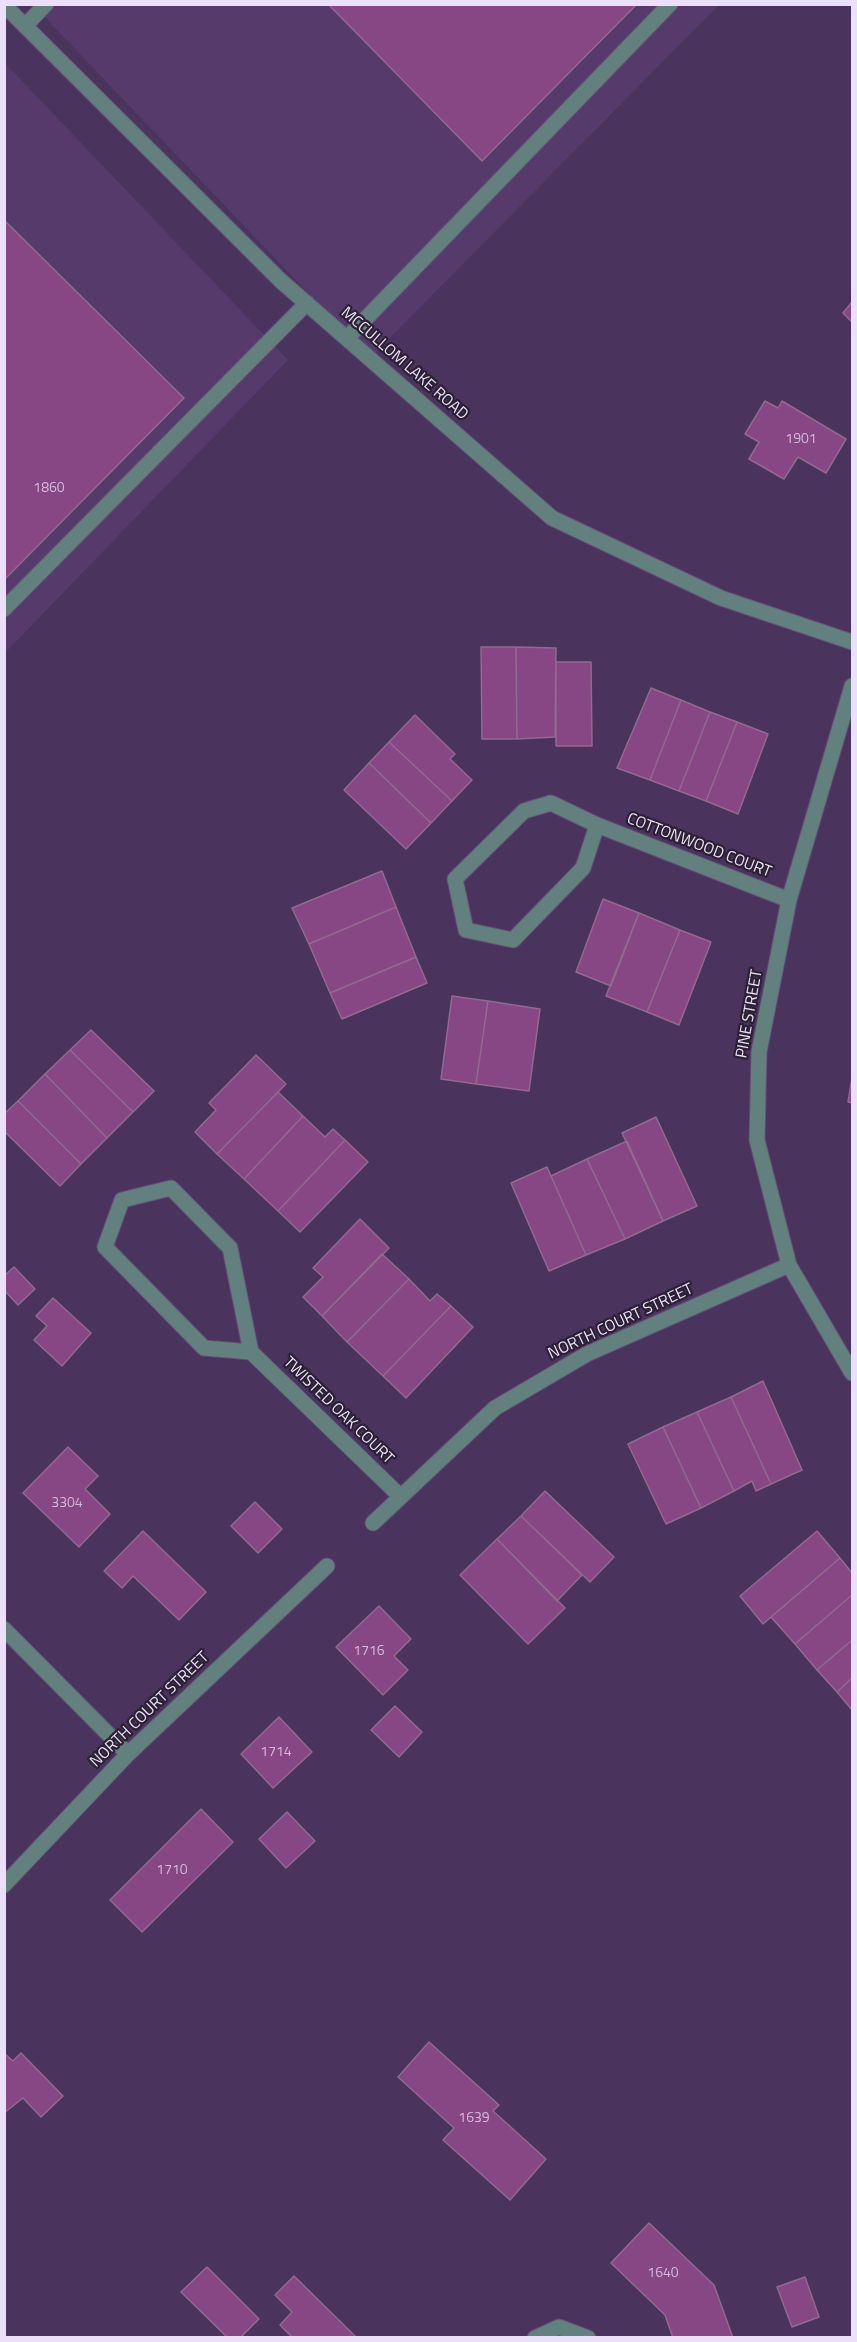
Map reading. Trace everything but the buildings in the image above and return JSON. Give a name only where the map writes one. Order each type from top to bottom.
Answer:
[{"type":"street","points":[[25,26],[46,4]]},
{"type":"street","points":[[347,338],[670,4]]},
{"type":"street","name":"MCCULLOM LAKE ROAD","points":[[4,5],[307,303],[552,518],[721,598],[852,642]]},
{"type":"street","points":[[4,609],[307,303]]},
{"type":"street","name":"PINE STREET","points":[[852,686],[789,900],[759,1052],[757,1140],[789,1265],[852,1373]]},
{"type":"street","name":"COTTONWOOD COURT","points":[[597,825],[583,868],[513,940],[466,930],[455,879],[524,811],[551,803],[597,825],[789,900]]},
{"type":"street","points":[[171,1188],[230,1248],[251,1352],[204,1348],[105,1247],[122,1200],[171,1188]]},
{"type":"street","name":"NORTH COURT STREET","points":[[373,1523],[495,1408],[587,1354],[789,1265]]},
{"type":"street","name":"TWISTED OAK COURT","points":[[251,1352],[400,1496]]},
{"type":"street","name":"NORTH COURT STREET","points":[[4,1885],[128,1754],[327,1566]]},
{"type":"street","points":[[4,1629],[128,1754]]},
{"type":"street","points":[[536,2337],[559,2327],[588,2337]]},
{"type":"shaded area","points":[[33,5],[719,5],[370,358]]},
{"type":"shaded area","points":[[5,63],[288,360],[5,653]]}]
